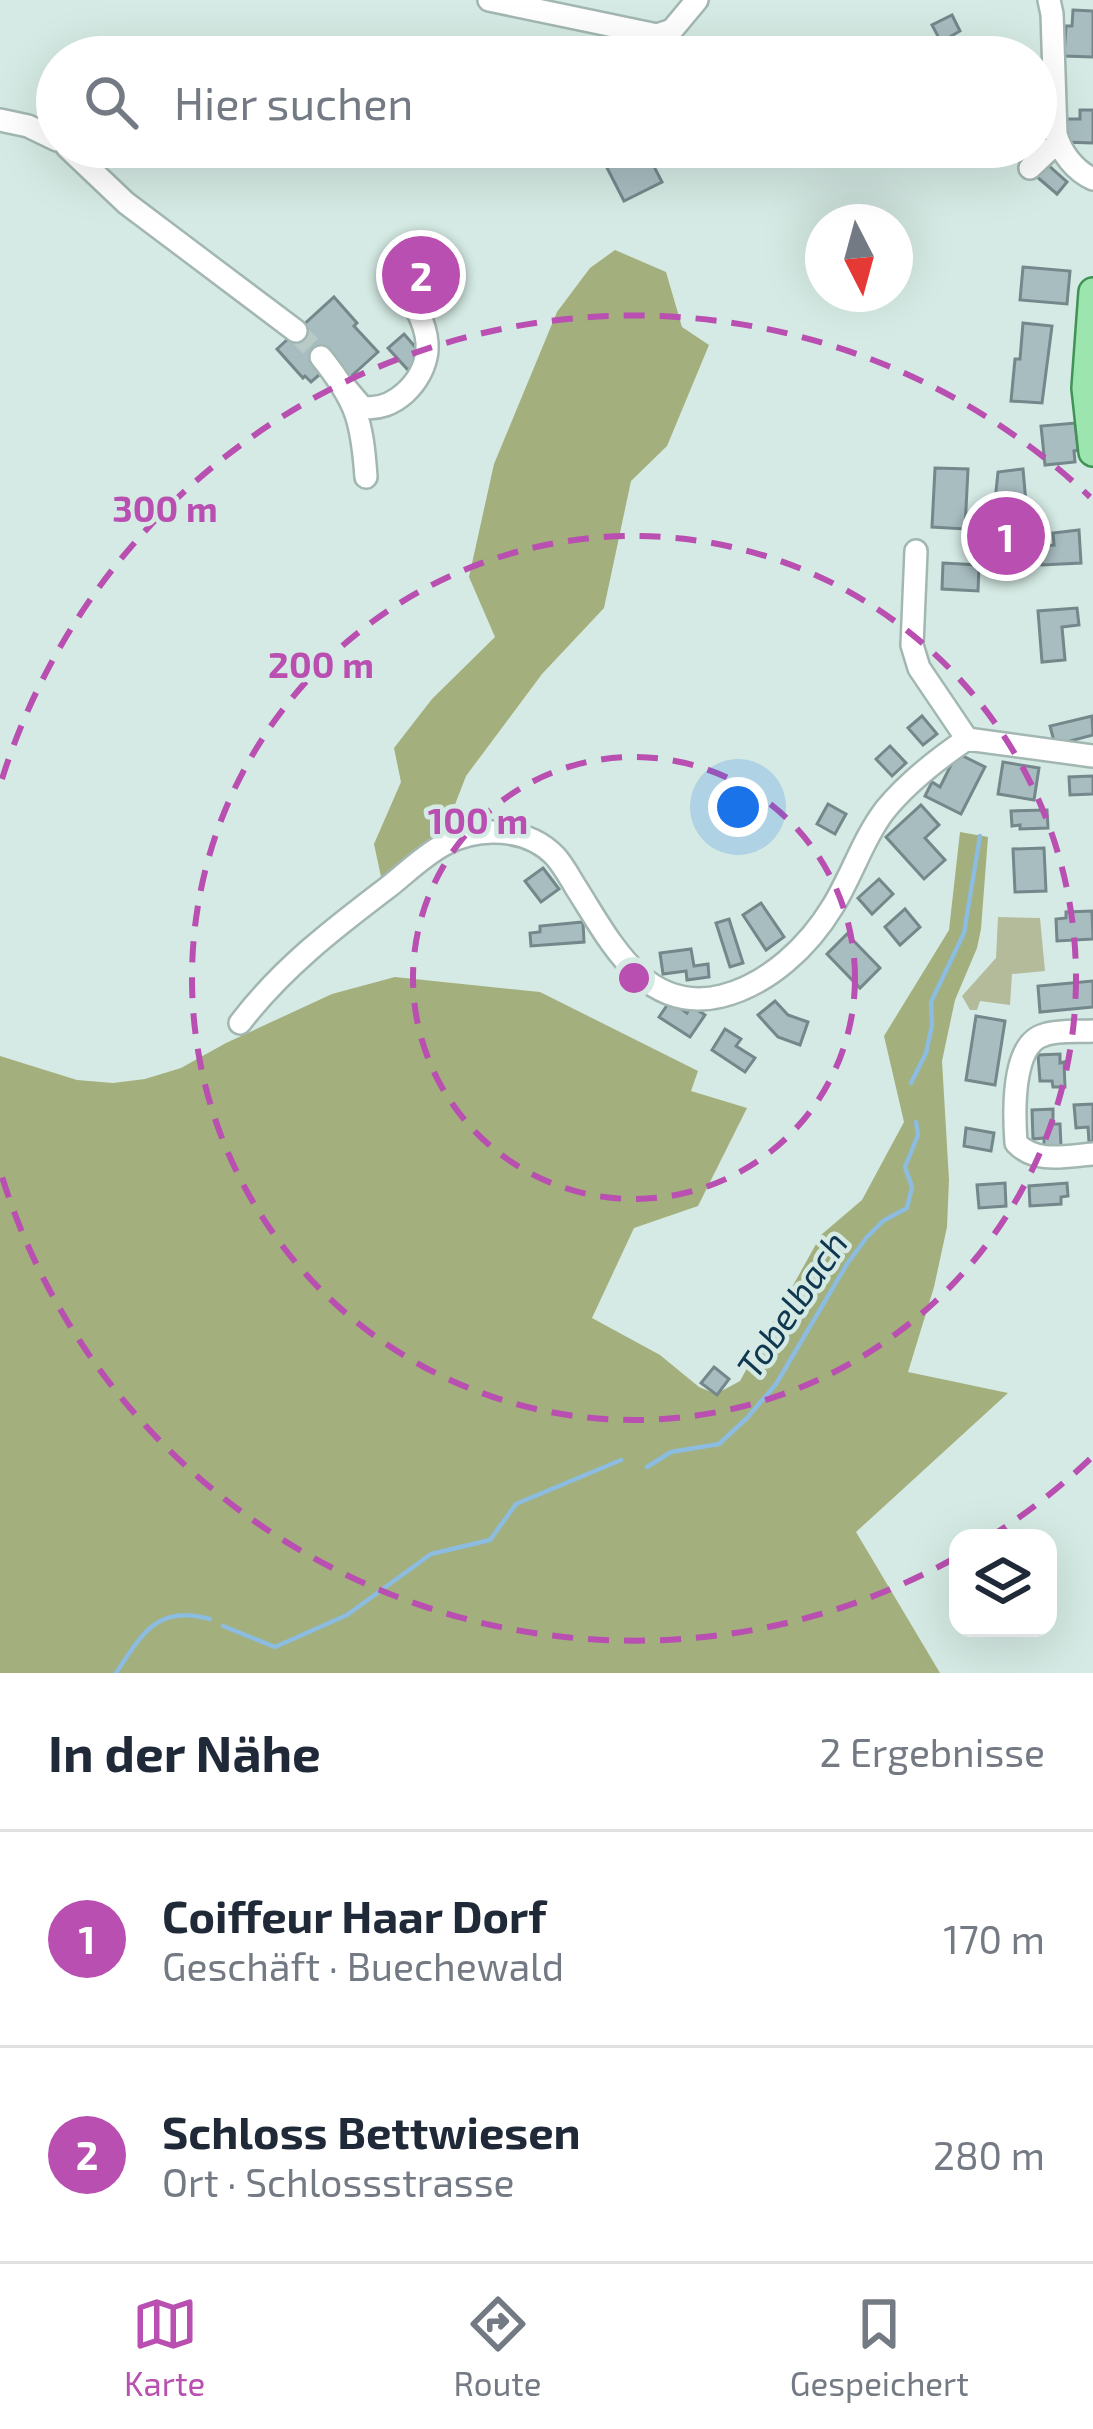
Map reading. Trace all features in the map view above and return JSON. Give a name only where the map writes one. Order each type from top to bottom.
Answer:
[{"type":"main road","points":[[1093,292],[1087,388],[1093,452]]},
{"type":"street","points":[[489,0],[657,35],[672,30],[697,0]]},
{"type":"street","points":[[1049,0],[1053,36]]},
{"type":"street","points":[[0,120],[36,130]]},
{"type":"street","points":[[1057,134],[1059,146],[1080,172],[1093,178]]},
{"type":"street","points":[[90,168],[126,202],[296,332]]},
{"type":"street","points":[[321,357],[362,407],[386,406],[409,391],[427,349],[413,301],[398,281]]},
{"type":"street","points":[[345,388],[360,420],[366,478]]},
{"type":"street","points":[[916,551],[912,645],[919,668],[968,739]]},
{"type":"street","points":[[240,1023],[313,944],[445,844],[482,832],[506,832],[553,854],[634,973],[650,985],[694,1000],[729,994],[760,980],[809,940],[886,809],[946,753],[968,739],[1093,756]]},
{"type":"street","points":[[1093,1030],[1044,1034],[1030,1041],[1022,1054],[1014,1112],[1016,1143],[1027,1154],[1050,1158],[1093,1154]]},
{"type":"green space","points":[[615,250],[666,272],[682,327],[709,345],[667,446],[631,481],[604,608],[542,674],[466,776],[439,846],[383,886],[374,844],[401,782],[394,748],[432,699],[495,637],[469,577],[494,464],[557,312],[590,268]]},
{"type":"green space","points":[[960,832],[988,837],[981,929],[955,1000],[942,1061],[947,1227],[908,1372],[1008,1393],[856,1532],[940,1673],[0,1673],[0,1056],[77,1080],[113,1083],[181,1068],[332,994],[395,977],[540,992],[698,1071],[691,1091],[747,1108],[698,1206],[634,1228],[592,1318],[660,1355],[699,1387],[716,1394],[740,1381],[821,1235],[862,1200],[904,1122],[884,1036],[949,930]]},
{"type":"green space","points":[[998,917],[1040,918],[1045,971],[1012,974],[1010,1005],[980,1001],[977,1010],[970,1010],[962,996],[996,958]]},
{"type":"building","points":[[1073,10],[1093,11],[1093,57],[1064,56],[1066,26],[1072,26]]},
{"type":"building","points":[[952,15],[960,31],[938,36],[932,25]]},
{"type":"building","points":[[1080,110],[1093,110],[1093,143],[1062,142],[1063,119],[1080,119]]},
{"type":"building","points":[[607,168],[655,168],[662,182],[624,201]]},
{"type":"building","points":[[1043,168],[1051,168],[1067,182],[1057,194],[1036,176]]},
{"type":"building","points":[[414,243],[453,288],[430,309],[397,271],[388,279],[381,271]]},
{"type":"building","points":[[1023,267],[1070,271],[1067,304],[1020,300]]},
{"type":"building","points":[[334,297],[378,352],[347,380],[326,369],[311,382],[277,349]]},
{"type":"building","points":[[1023,323],[1052,326],[1042,403],[1011,401]]},
{"type":"building","points":[[404,334],[423,356],[408,370],[388,348]]},
{"type":"building","points":[[1075,423],[1075,462],[1045,465],[1041,426]]},
{"type":"building","points":[[935,468],[968,469],[965,529],[932,527]]},
{"type":"building","points":[[1023,469],[1028,526],[1008,528],[1009,541],[996,543],[992,530],[998,472]]},
{"type":"building","points":[[1079,530],[1081,563],[1042,565],[1040,546],[1054,545],[1053,533]]},
{"type":"building","points":[[943,563],[979,565],[978,591],[942,589]]},
{"type":"building","points":[[1077,608],[1079,625],[1062,627],[1065,660],[1042,662],[1038,611]]},
{"type":"building","points":[[922,716],[937,734],[923,745],[908,728]]},
{"type":"building","points":[[1092,716],[1093,735],[1055,745],[1050,726]]},
{"type":"building","points":[[890,746],[906,763],[892,776],[876,759]]},
{"type":"building","points":[[957,753],[985,767],[961,814],[925,796],[932,782],[940,787]]},
{"type":"building","points":[[1003,762],[1039,768],[1034,800],[998,794]]},
{"type":"building","points":[[1093,776],[1093,794],[1070,795],[1069,777]]},
{"type":"building","points":[[828,804],[846,814],[835,834],[817,824]]},
{"type":"building","points":[[921,805],[939,825],[925,838],[945,860],[924,879],[886,837]]},
{"type":"building","points":[[1047,810],[1048,828],[1012,826],[1011,811]]},
{"type":"building","points":[[1044,848],[1046,891],[1015,892],[1013,849]]},
{"type":"building","points":[[543,868],[559,889],[541,902],[525,881]]},
{"type":"building","points":[[879,879],[893,894],[872,914],[858,898]]},
{"type":"building","points":[[761,903],[784,937],[766,950],[743,915]]},
{"type":"building","points":[[905,909],[920,927],[900,945],[885,927]]},
{"type":"building","points":[[1092,911],[1093,939],[1057,941],[1056,919],[1066,918],[1066,912]]},
{"type":"building","points":[[729,919],[743,963],[730,967],[716,923]]},
{"type":"building","points":[[583,922],[584,942],[531,946],[530,933],[540,932],[540,926]]},
{"type":"building","points":[[847,934],[880,968],[860,988],[827,954]]},
{"type":"building","points":[[691,949],[694,966],[708,964],[709,977],[687,980],[686,971],[663,974],[660,953]]},
{"type":"building","points":[[1093,981],[1093,1007],[1040,1012],[1038,986]]},
{"type":"building","points":[[670,1001],[687,1013],[691,1006],[705,1015],[690,1037],[659,1017]]},
{"type":"building","points":[[775,1001],[788,1015],[808,1022],[800,1045],[778,1037],[758,1015]]},
{"type":"building","points":[[976,1016],[1005,1021],[995,1085],[966,1080]]},
{"type":"building","points":[[725,1029],[741,1039],[736,1046],[755,1058],[745,1072],[712,1050]]},
{"type":"building","points":[[1060,1054],[1065,1087],[1053,1087],[1052,1081],[1040,1081],[1038,1055]]},
{"type":"building","points":[[1093,1104],[1093,1142],[1089,1142],[1088,1127],[1076,1128],[1074,1105]]},
{"type":"building","points":[[1053,1109],[1053,1124],[1060,1124],[1061,1146],[1044,1147],[1044,1138],[1033,1139],[1032,1110]]},
{"type":"building","points":[[966,1128],[994,1133],[991,1151],[964,1146]]},
{"type":"building","points":[[1005,1183],[1006,1206],[979,1208],[977,1185]]},
{"type":"building","points":[[1067,1183],[1068,1196],[1061,1197],[1061,1204],[1030,1206],[1029,1186]]},
{"type":"building","points":[[714,1367],[729,1379],[717,1395],[701,1383]]},
{"type":"waterway","name":"Tobelbach","points":[[911,1083],[926,1053],[931,1002],[964,933],[980,836]]},
{"type":"waterway","name":"Tobelbach","points":[[647,1467],[671,1452],[719,1444],[776,1384],[867,1237],[907,1208],[912,1187],[905,1167],[918,1135],[916,1122]]},
{"type":"waterway","name":"Tobelbach","points":[[223,1626],[275,1647],[347,1615],[431,1554],[490,1540],[516,1504],[621,1460]]},
{"type":"waterway","name":"Tobelbach","points":[[116,1673],[143,1635],[164,1619],[192,1615],[210,1619]]},
{"type":"tunnel","points":[[296,331],[321,357]]},
{"type":"place","name":"Schloss Bettwiesen","points":[[421,275]]},
{"type":"place","name":"Coiffeur Haar Dorf","points":[[1006,536]]}]
